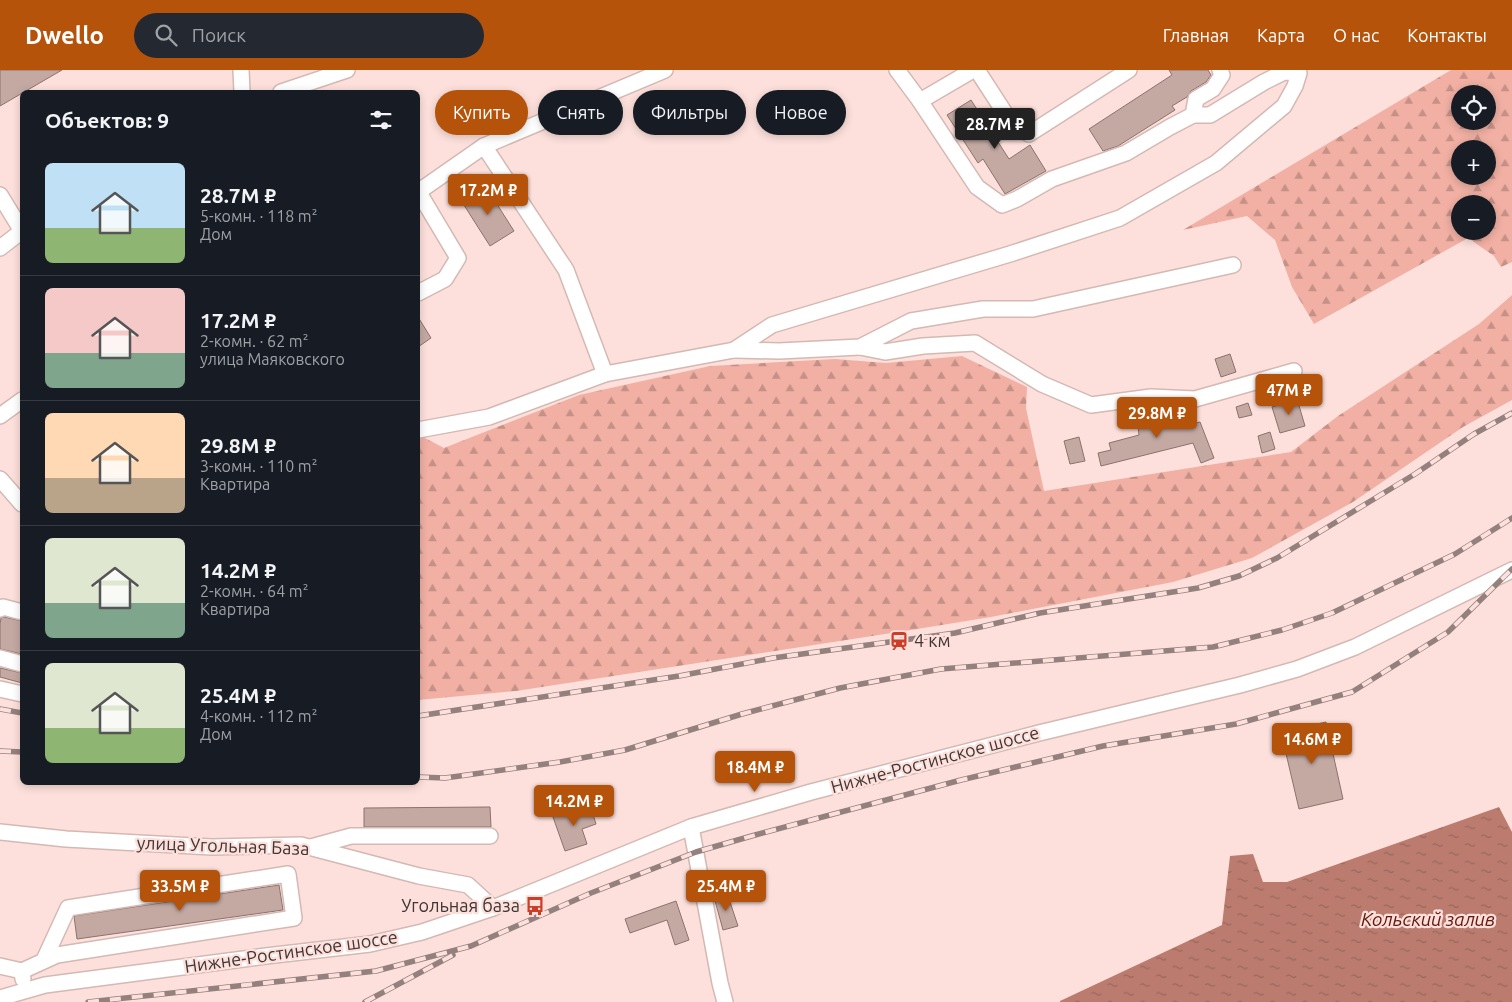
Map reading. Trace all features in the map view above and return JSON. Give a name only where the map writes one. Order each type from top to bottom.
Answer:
[{"type":"street","points":[[241,70],[242,90]]},
{"type":"street","points":[[287,90],[347,70]]},
{"type":"street","points":[[420,191],[484,146],[665,70]]},
{"type":"street","points":[[734,350],[772,325],[1010,254],[1120,218],[1216,163],[1284,106],[1295,86],[1299,72],[1284,72],[1261,76],[1210,115],[1193,116],[1170,126],[1126,152],[1052,179],[1017,199],[1002,205],[977,187],[920,101],[896,70]]},
{"type":"street","points":[[920,101],[973,70]]},
{"type":"street","points":[[977,70],[1012,124],[1029,134],[1129,70]]},
{"type":"street","points":[[1193,116],[1196,99],[1213,89],[1222,75],[1220,70]]},
{"type":"street","points":[[484,146],[566,270],[605,374]]},
{"type":"street","points":[[0,195],[20,228]]},
{"type":"street","points":[[420,195],[458,258],[445,279],[420,292]]},
{"type":"street","points":[[0,248],[20,233]]},
{"type":"street","points":[[860,347],[911,321],[983,309],[1033,309],[1233,266]]},
{"type":"street","points":[[420,430],[489,417],[605,374],[734,350],[779,351],[860,347],[886,352],[923,346],[974,343],[1042,384],[1092,405],[1151,397],[1195,399],[1294,371]]},
{"type":"street","points":[[0,416],[20,401]]},
{"type":"street","points":[[0,479],[20,502]]},
{"type":"street","name":"Нижне-Ростинское шоссе","points":[[0,998],[24,990],[64,982],[370,944],[422,932],[493,908],[691,827],[811,792],[1039,733],[1240,685],[1297,669],[1355,647],[1512,570]]},
{"type":"street","points":[[0,609],[3,607],[20,611]]},
{"type":"street","points":[[0,658],[20,663]]},
{"type":"street","points":[[0,689],[20,694]]},
{"type":"street","points":[[691,827],[725,1002]]},
{"type":"street","name":"улица Угольная База","points":[[0,832],[66,839],[212,847],[301,845],[419,876],[468,885],[493,908]]},
{"type":"street","points":[[310,848],[351,836],[490,836]]},
{"type":"street","points":[[0,966],[22,971],[57,955],[294,918],[288,874],[68,908],[44,960]]},
{"type":"street","points":[[22,971],[24,990]]},
{"type":"green space","points":[[1451,70],[1512,70],[1512,262],[1501,267],[1494,256],[1471,240],[1496,240],[1496,195],[1451,195],[1451,240],[1464,240],[1314,324],[1292,287],[1275,240],[1247,216],[1183,230]]},
{"type":"green space","points":[[1512,295],[1512,400],[1463,427],[1353,502],[1252,558],[1173,582],[991,617],[516,691],[420,700],[420,439],[423,437],[444,448],[579,395],[710,366],[835,359],[886,363],[962,356],[1027,387],[1026,408],[1044,491],[1291,452],[1338,416],[1479,324]]},
{"type":"water","name":"Кольский залив","points":[[1499,807],[1512,832],[1512,1002],[1060,1002],[1222,925],[1230,856],[1253,854],[1263,882],[1287,882]]},
{"type":"building","points":[[0,70],[62,70],[28,90],[20,90],[20,94],[0,106]]},
{"type":"building","points":[[1169,70],[1208,70],[1211,75],[1206,82],[1172,106],[1175,110],[1118,146],[1103,151],[1089,129],[1172,75]]},
{"type":"building","points":[[971,100],[1009,159],[1030,145],[1046,171],[1005,194],[983,159],[978,163],[947,115]]},
{"type":"building","points":[[486,187],[514,231],[490,246],[462,202]]},
{"type":"building","points":[[420,320],[431,338],[420,346]]},
{"type":"building","points":[[1230,354],[1236,372],[1221,377],[1215,359]]},
{"type":"building","points":[[1297,399],[1305,426],[1280,433],[1272,407]]},
{"type":"building","points":[[1248,403],[1252,415],[1239,418],[1236,407]]},
{"type":"building","points":[[1154,407],[1156,421],[1174,417],[1177,428],[1200,422],[1214,458],[1201,463],[1193,443],[1101,466],[1098,453],[1111,450],[1109,443],[1139,435],[1136,408]]},
{"type":"building","points":[[1270,432],[1275,449],[1262,453],[1258,436]]},
{"type":"building","points":[[1079,437],[1085,461],[1070,464],[1064,441]]},
{"type":"building","points":[[1,618],[20,621],[20,654],[0,649]]},
{"type":"building","points":[[0,668],[20,673],[20,682],[0,677]]},
{"type":"building","points":[[1326,722],[1343,799],[1299,809],[1281,732]]},
{"type":"building","points":[[590,805],[596,824],[582,829],[587,844],[565,851],[553,817]]},
{"type":"building","points":[[490,807],[491,827],[364,827],[364,808]]},
{"type":"building","points":[[279,885],[283,910],[77,939],[74,916]]},
{"type":"building","points":[[727,893],[738,926],[723,930],[714,897]]},
{"type":"building","points":[[676,901],[689,940],[675,945],[667,920],[630,933],[625,919]]},
{"type":"railway","points":[[420,716],[679,676],[773,658],[955,633],[1040,613],[1198,588],[1239,576],[1277,558],[1415,474],[1474,434],[1512,413]]},
{"type":"railway","points":[[420,777],[445,778],[560,762],[625,750],[742,714],[840,688],[941,669],[1213,647],[1282,630],[1332,613],[1455,554],[1512,518]]},
{"type":"railway","points":[[88,1002],[376,971],[471,946],[591,893],[696,852],[755,835],[961,780],[1103,746],[1236,724],[1352,692],[1448,632],[1512,569]]},
{"type":"railway","points":[[0,709],[20,713]]},
{"type":"railway","points":[[0,751],[20,752]]},
{"type":"railway","points":[[365,1002],[453,955]]},
{"type":"place","name":"4 км","points":[[899,641]]},
{"type":"place","name":"Угольная база","points":[[535,906]]}]
